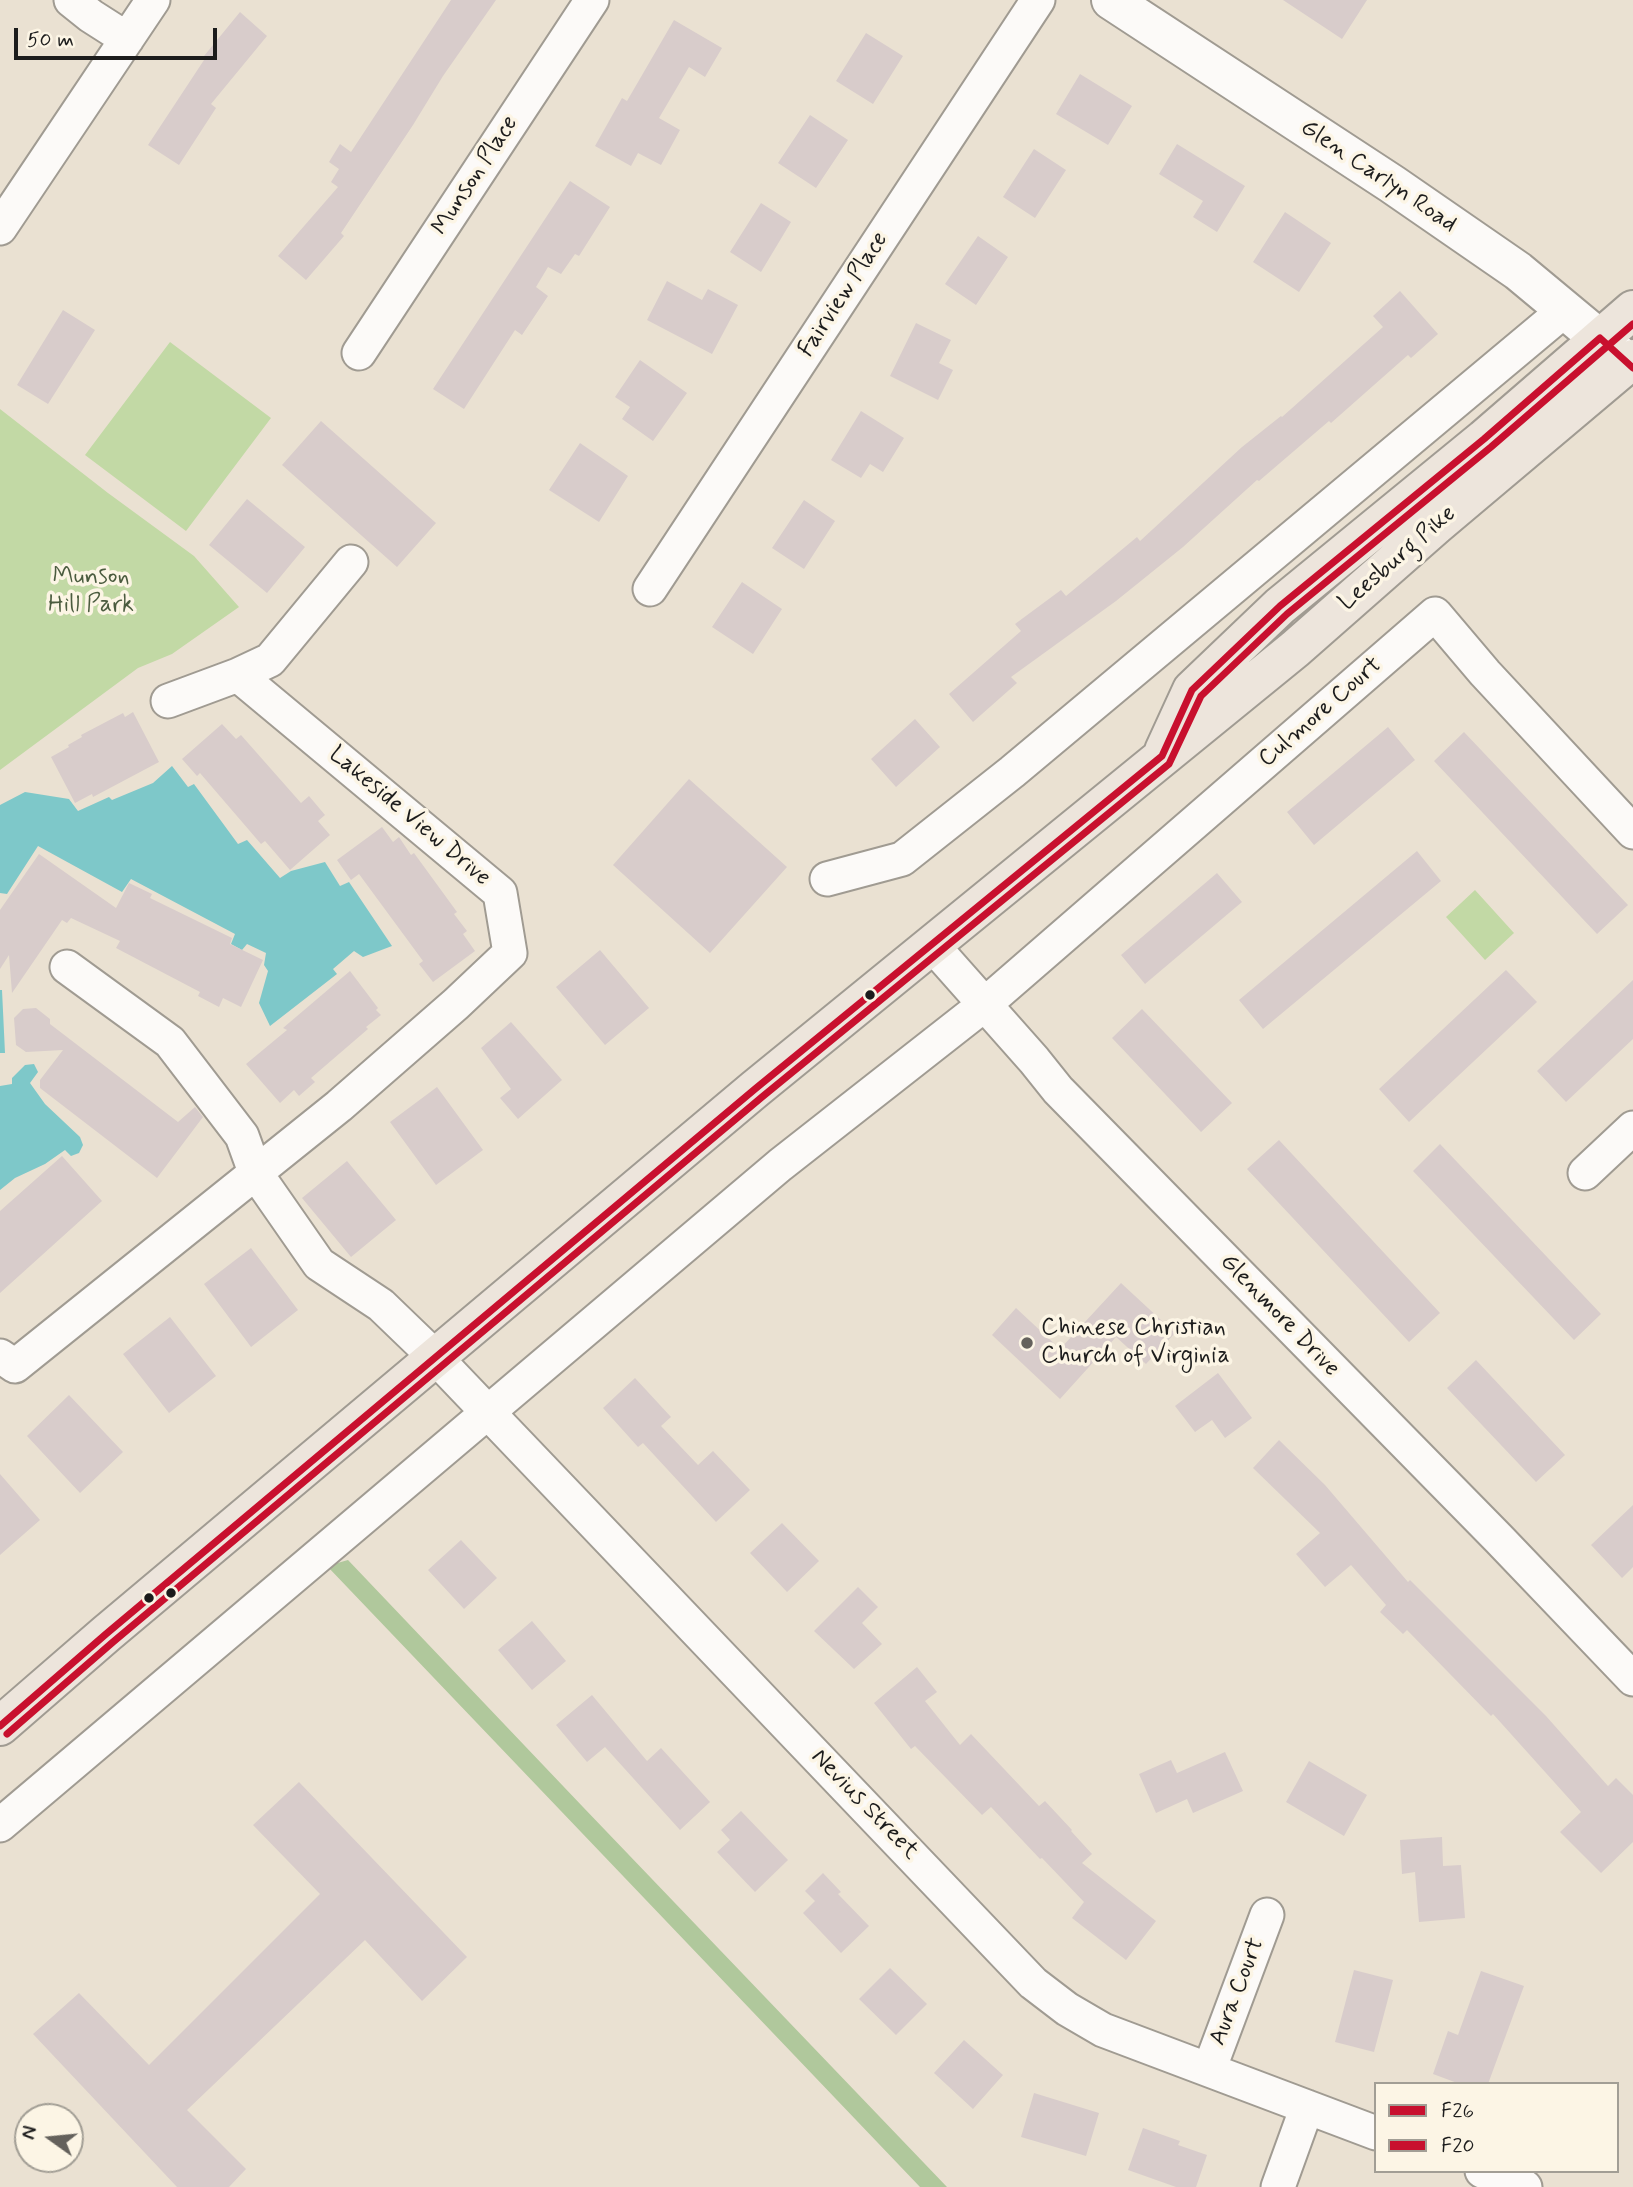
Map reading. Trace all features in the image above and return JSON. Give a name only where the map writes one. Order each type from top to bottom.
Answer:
[{"type":"main road","name":"Leesburg Pike","points":[[1161,756],[1192,690],[1211,671],[1280,606],[1484,439],[1633,310]]},
{"type":"main road","name":"Leesburg Pike","points":[[0,1726],[755,1089],[1295,649],[1447,516],[1631,363]]},
{"type":"street","points":[[71,0],[127,39]]},
{"type":"street","points":[[0,228],[153,0]]},
{"type":"street","name":"Munson Place","points":[[359,353],[592,0]]},
{"type":"street","name":"Fairview Place","points":[[650,589],[1038,0]]},
{"type":"street","name":"Glen Carlyn Road","points":[[1111,0],[1518,271],[1631,363]]},
{"type":"street","points":[[827,879],[902,859],[1022,763],[1566,309]]},
{"type":"street","points":[[168,701],[270,660],[351,562]]},
{"type":"street","name":"Culmore Court","points":[[984,1005],[1436,614],[1485,673],[1633,832]]},
{"type":"street","name":"Lakeside View Drive","points":[[0,1356],[15,1366],[339,1106],[510,953],[500,893],[238,675]]},
{"type":"street","name":"Glenmore Drive","points":[[933,946],[1058,1090],[1499,1539],[1628,1663]]},
{"type":"street","points":[[67,967],[170,1042],[242,1136],[255,1172],[319,1264],[381,1305],[435,1357]]},
{"type":"street","points":[[0,1825],[780,1165],[984,1005]]},
{"type":"street","points":[[1585,1173],[1633,1128]]},
{"type":"street","name":"Nevius Street","points":[[435,1357],[1033,1983],[1067,2009],[1103,2030],[1374,2132]]},
{"type":"street","name":"Aura Court","points":[[1209,2070],[1267,1915]]},
{"type":"street","points":[[1278,2187],[1307,2107]]},
{"type":"street","points":[[1487,2173],[1525,2187]]},
{"type":"green space","points":[[170,342],[271,418],[186,531],[85,455]]},
{"type":"green space","name":"Munson Hill Park","points":[[0,409],[194,556],[239,607],[172,654],[138,668],[0,770]]},
{"type":"green space","points":[[1475,890],[1514,933],[1485,960],[1446,917]]},
{"type":"green space","points":[[348,1560],[947,2187],[920,2187],[327,1566]]},
{"type":"water","points":[[172,766],[188,787],[194,784],[238,844],[247,840],[280,878],[291,871],[325,862],[340,886],[349,882],[392,946],[363,957],[354,951],[333,969],[337,974],[270,1026],[259,1003],[268,971],[264,965],[266,953],[247,944],[242,950],[231,944],[235,934],[131,879],[122,892],[38,846],[7,894],[0,893],[0,805],[25,792],[69,799],[78,811],[109,797],[112,800],[153,783]]},
{"type":"water","points":[[2,990],[5,1053],[0,1053]]},
{"type":"water","points":[[34,1064],[38,1072],[30,1083],[45,1104],[80,1137],[83,1145],[79,1153],[71,1156],[65,1150],[45,1164],[15,1178],[0,1190],[0,1086],[12,1084],[12,1078],[25,1065]]},
{"type":"building","points":[[451,0],[496,0],[341,233],[344,236],[306,280],[278,256],[338,187],[331,182],[339,169],[329,162],[340,144],[351,152]]},
{"type":"building","points":[[1283,0],[1367,0],[1342,39]]},
{"type":"building","points":[[240,12],[267,36],[211,104],[216,108],[179,165],[148,145],[206,57],[204,56]]},
{"type":"building","points":[[674,20],[722,48],[705,77],[689,67],[659,118],[680,130],[661,165],[638,153],[631,166],[595,146],[622,98],[627,101]]},
{"type":"building","points":[[866,33],[903,56],[873,104],[836,81]]},
{"type":"building","points":[[1080,74],[1132,106],[1108,145],[1056,114]]},
{"type":"building","points":[[810,115],[848,140],[816,188],[778,163]]},
{"type":"building","points":[[1177,144],[1245,186],[1217,232],[1193,217],[1203,201],[1159,174]]},
{"type":"building","points":[[1034,149],[1066,170],[1035,218],[1003,197]]},
{"type":"building","points":[[570,181],[610,207],[579,256],[575,254],[561,274],[548,267],[536,287],[548,296],[522,335],[515,330],[464,409],[433,389]]},
{"type":"building","points":[[761,203],[791,222],[761,272],[730,252]]},
{"type":"building","points":[[1285,212],[1331,243],[1299,292],[1253,262]]},
{"type":"building","points":[[978,236],[1008,257],[976,305],[945,284]]},
{"type":"building","points":[[667,281],[702,300],[708,289],[738,305],[712,354],[647,320]]},
{"type":"building","points":[[1400,291],[1438,334],[1411,358],[1408,355],[1331,423],[1329,421],[1257,480],[1183,547],[1116,601],[1011,677],[1017,683],[973,722],[949,694],[1021,631],[1015,624],[1061,590],[1066,596],[1137,537],[1140,541],[1242,447],[1282,417],[1383,327],[1373,316]]},
{"type":"building","points":[[63,310],[95,330],[48,404],[17,385]]},
{"type":"building","points":[[916,323],[951,340],[939,363],[953,370],[938,400],[890,376]]},
{"type":"building","points":[[640,360],[687,393],[653,441],[622,419],[630,407],[615,397]]},
{"type":"building","points":[[861,411],[904,438],[883,472],[870,464],[861,478],[831,460]]},
{"type":"building","points":[[321,421],[436,523],[397,567],[282,465]]},
{"type":"building","points":[[580,443],[628,476],[599,522],[549,490]]},
{"type":"building","points":[[247,499],[305,547],[267,593],[209,545]]},
{"type":"building","points":[[804,500],[835,521],[804,569],[772,548]]},
{"type":"building","points":[[742,582],[782,609],[753,654],[712,627]]},
{"type":"building","points":[[133,712],[159,762],[93,797],[92,794],[75,803],[51,757],[69,747],[68,745],[82,737],[81,735],[123,713],[125,717]]},
{"type":"building","points":[[915,719],[940,747],[896,787],[871,759]]},
{"type":"building","points":[[222,724],[236,739],[241,735],[301,803],[309,796],[325,815],[318,821],[330,835],[290,870],[265,841],[261,844],[200,773],[197,776],[182,759]]},
{"type":"building","points":[[1388,727],[1415,760],[1314,845],[1287,812]]},
{"type":"building","points":[[1464,732],[1628,905],[1597,934],[1434,761]]},
{"type":"building","points":[[689,779],[787,867],[710,953],[613,865]]},
{"type":"building","points":[[382,827],[393,842],[399,837],[411,855],[414,853],[457,912],[454,914],[467,931],[463,934],[475,951],[433,982],[419,964],[423,961],[359,874],[351,880],[337,860]]},
{"type":"building","points":[[1417,851],[1441,881],[1263,1029],[1239,1000]]},
{"type":"building","points":[[39,854],[116,908],[129,883],[152,894],[150,898],[232,938],[230,944],[263,960],[241,1007],[223,998],[219,1007],[198,996],[200,992],[116,948],[120,941],[71,918],[67,923],[62,920],[12,993],[9,955],[0,969],[0,910]]},
{"type":"building","points":[[1217,873],[1242,902],[1145,984],[1121,955]]},
{"type":"building","points":[[600,950],[649,1008],[605,1045],[556,987]]},
{"type":"building","points":[[1506,970],[1537,1002],[1409,1122],[1379,1089]]},
{"type":"building","points":[[350,971],[381,1015],[311,1078],[315,1082],[299,1096],[294,1090],[280,1103],[246,1064],[287,1030],[283,1028]]},
{"type":"building","points":[[1633,980],[1633,1039],[1566,1102],[1537,1071]]},
{"type":"building","points":[[36,1008],[50,1019],[50,1024],[178,1122],[195,1107],[203,1117],[157,1178],[40,1088],[40,1080],[63,1050],[26,1052],[16,1045],[14,1018],[23,1009]]},
{"type":"building","points":[[1142,1009],[1232,1103],[1201,1132],[1112,1038]]},
{"type":"building","points":[[511,1022],[562,1080],[518,1119],[500,1098],[511,1089],[481,1048]]},
{"type":"building","points":[[437,1087],[483,1150],[436,1185],[390,1122]]},
{"type":"building","points":[[1279,1140],[1440,1313],[1409,1342],[1247,1169]]},
{"type":"building","points":[[1440,1144],[1601,1314],[1574,1340],[1413,1171]]},
{"type":"building","points":[[62,1156],[102,1201],[0,1293],[0,1211]]},
{"type":"building","points":[[347,1161],[396,1220],[351,1257],[302,1198]]},
{"type":"building","points":[[251,1248],[298,1310],[251,1347],[204,1284]]},
{"type":"building","name":"Chinese Christian Church of Virginia","points":[[1121,1283],[1175,1333],[1146,1364],[1116,1337],[1060,1399],[992,1335],[1016,1308],[1060,1349]]},
{"type":"building","points":[[170,1317],[216,1376],[169,1413],[123,1354]]},
{"type":"building","points":[[1476,1360],[1565,1455],[1536,1482],[1447,1388]]},
{"type":"building","points":[[1218,1373],[1252,1418],[1225,1438],[1212,1420],[1195,1432],[1175,1406]]},
{"type":"building","points":[[635,1378],[671,1417],[661,1426],[698,1465],[713,1451],[750,1490],[716,1522],[643,1443],[638,1447],[603,1408]]},
{"type":"building","points":[[69,1395],[123,1452],[80,1493],[27,1436]]},
{"type":"building","points":[[1279,1440],[1325,1485],[1408,1582],[1410,1580],[1546,1716],[1608,1786],[1616,1778],[1633,1795],[1633,1842],[1601,1873],[1560,1832],[1581,1812],[1493,1714],[1491,1716],[1407,1630],[1403,1634],[1380,1612],[1386,1605],[1351,1565],[1325,1587],[1296,1554],[1320,1533],[1253,1468]]},
{"type":"building","points":[[0,1474],[40,1520],[0,1555]]},
{"type":"building","points":[[1633,1505],[1633,1567],[1622,1578],[1591,1545]]},
{"type":"building","points":[[782,1523],[819,1561],[787,1592],[750,1553]]},
{"type":"building","points":[[461,1540],[497,1578],[464,1609],[428,1570]]},
{"type":"building","points":[[858,1587],[878,1607],[862,1623],[882,1644],[854,1669],[814,1631]]},
{"type":"building","points":[[532,1621],[566,1661],[532,1690],[498,1650]]},
{"type":"building","points":[[917,1667],[937,1692],[925,1701],[960,1745],[971,1734],[1039,1806],[1045,1801],[1072,1830],[1092,1854],[1082,1863],[1156,1921],[1126,1960],[1072,1918],[1084,1902],[1042,1858],[1040,1859],[991,1807],[982,1815],[915,1746],[911,1749],[874,1703]]},
{"type":"building","points":[[592,1695],[647,1761],[661,1748],[710,1802],[680,1830],[605,1747],[587,1762],[556,1725]]},
{"type":"building","points":[[1225,1752],[1243,1791],[1193,1813],[1187,1799],[1156,1813],[1139,1774],[1171,1760],[1177,1773]]},
{"type":"building","points":[[1309,1761],[1367,1795],[1344,1836],[1286,1802]]},
{"type":"building","points":[[299,1782],[467,1957],[422,2001],[365,1940],[187,2110],[246,2169],[229,2187],[177,2187],[33,2034],[79,1993],[149,2065],[320,1894],[253,1825]]},
{"type":"building","points":[[741,1811],[788,1860],[755,1892],[717,1852],[730,1840],[721,1830]]},
{"type":"building","points":[[1442,1837],[1443,1866],[1461,1865],[1465,1918],[1419,1922],[1415,1872],[1402,1874],[1400,1840]]},
{"type":"building","points":[[823,1873],[841,1892],[838,1894],[869,1926],[841,1953],[803,1913],[815,1901],[805,1891]]},
{"type":"building","points":[[890,1968],[927,2004],[896,2035],[859,1999]]},
{"type":"building","points":[[1354,1970],[1393,1980],[1374,2052],[1335,2042]]},
{"type":"building","points":[[1481,1971],[1524,1986],[1489,2082],[1455,2082],[1433,2074],[1448,2031],[1458,2035]]},
{"type":"building","points":[[964,2040],[1003,2075],[973,2109],[934,2073]]},
{"type":"building","points":[[1034,2093],[1099,2113],[1086,2156],[1021,2137]]},
{"type":"building","points":[[1143,2128],[1180,2141],[1178,2145],[1207,2155],[1196,2187],[1176,2187],[1128,2170]]},
{"type":"transit line","name":"F20","points":[[7,1734],[762,1097],[1169,764],[1201,696],[1287,614],[1491,447],[1633,324]]},
{"type":"transit line","name":"F26","points":[[0,1726],[755,1089],[1162,756],[1192,690],[1280,606],[1484,439],[1600,338],[1633,368]]},
{"type":"place","name":"Chinese Christian Church of Virginia","points":[[1027,1343]]}]
